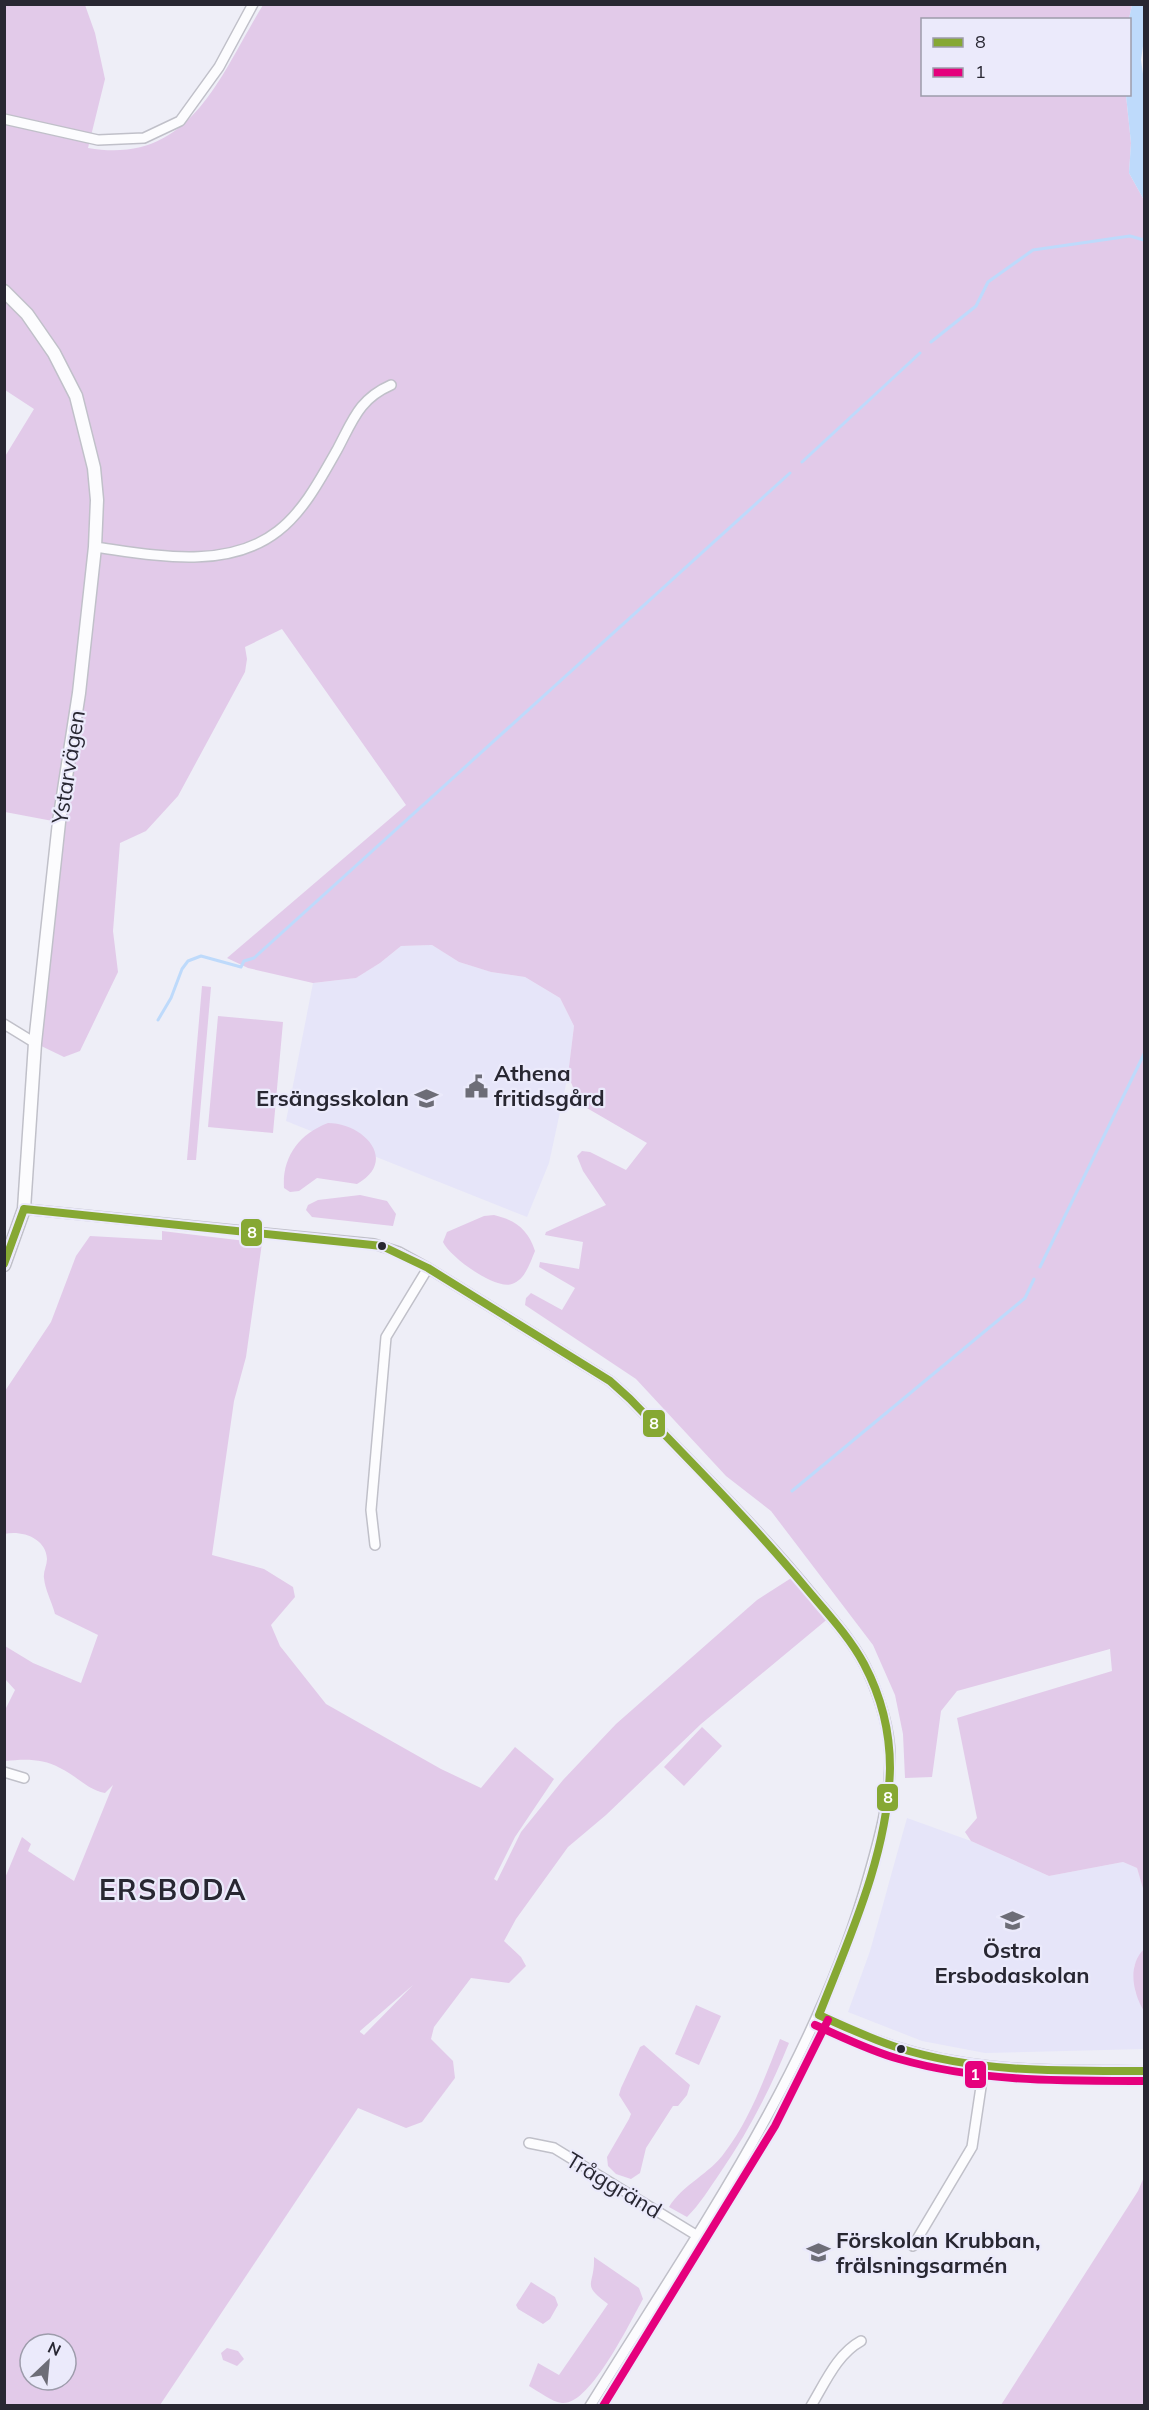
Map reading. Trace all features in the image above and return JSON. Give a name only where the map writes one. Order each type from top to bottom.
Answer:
[{"type":"street","points":[[4,120],[98,140],[144,138],[180,121],[201,95],[253,4]]},
{"type":"street","name":"Ystarvägen","points":[[4,291],[27,314],[54,353],[76,396],[94,468],[95,547],[79,693],[59,822],[35,1043],[24,1209],[4,1265]]},
{"type":"street","points":[[95,547],[168,556],[211,556],[235,551],[277,532],[303,506],[325,472],[360,406],[373,393],[391,385]]},
{"type":"street","points":[[4,1024],[35,1043]]},
{"type":"street","points":[[24,1209],[374,1244],[399,1252],[610,1381],[630,1399],[796,1575],[852,1646],[868,1671],[881,1705],[890,1751],[886,1808],[853,1928],[819,2015],[766,2120],[590,2406]]},
{"type":"street","points":[[375,1545],[371,1510],[386,1337],[428,1268]]},
{"type":"street","points":[[4,1772],[24,1779]]},
{"type":"street","points":[[819,2015],[849,2031],[901,2050],[984,2067],[1036,2071],[1144,2071]]},
{"type":"street","points":[[914,2246],[972,2147],[984,2067]]},
{"type":"street","name":"Tråggränd","points":[[529,2143],[554,2148],[696,2235]]},
{"type":"street","points":[[811,2406],[838,2361],[849,2347],[861,2341]]},
{"type":"shaded area","points":[[5,5],[85,5],[95,33],[105,79],[88,148],[123,150],[152,143],[177,130],[197,110],[215,87],[263,5],[1132,5],[1129,18],[921,18],[921,96],[1126,96],[1131,143],[1129,173],[1144,200],[1144,1892],[1137,1868],[1123,1862],[1049,1876],[971,1841],[965,1832],[977,1818],[957,1718],[1112,1671],[1110,1649],[957,1691],[941,1711],[932,1777],[905,1778],[903,1734],[895,1695],[873,1645],[771,1511],[726,1476],[636,1379],[525,1305],[526,1298],[531,1293],[562,1310],[575,1288],[539,1267],[540,1262],[579,1269],[583,1242],[545,1235],[546,1232],[606,1205],[583,1171],[577,1156],[582,1151],[590,1152],[626,1170],[647,1143],[580,1104],[568,1075],[574,1026],[560,998],[525,977],[491,972],[459,962],[432,945],[401,946],[356,978],[313,983],[248,968],[227,958],[406,805],[282,629],[245,647],[247,659],[245,672],[178,796],[146,831],[120,843],[113,931],[118,972],[80,1051],[64,1057],[35,1043],[58,822],[5,812],[4,458],[34,409],[5,390]]},
{"type":"shaded area","name":"Ersängsskolan","points":[[432,945],[459,962],[491,972],[525,977],[560,998],[574,1026],[568,1075],[549,1163],[527,1217],[286,1121],[313,983],[356,978],[401,946]]},
{"type":"shaded area","points":[[202,986],[211,987],[196,1160],[187,1160]]},
{"type":"shaded area","points":[[218,1016],[283,1022],[273,1133],[208,1127]]},
{"type":"shaded area","points":[[328,1123],[353,1129],[364,1136],[376,1154],[375,1164],[369,1174],[357,1184],[317,1178],[299,1191],[290,1192],[284,1188],[289,1157],[294,1148],[309,1133]]},
{"type":"shaded area","points":[[360,1195],[387,1201],[396,1214],[393,1226],[312,1217],[306,1210],[308,1205],[318,1200]]},
{"type":"shaded area","points":[[494,1215],[520,1227],[529,1237],[535,1251],[524,1275],[512,1284],[504,1285],[495,1282],[474,1271],[454,1256],[443,1242],[447,1232],[484,1216]]},
{"type":"shaded area","points":[[162,1231],[262,1243],[246,1357],[234,1401],[212,1555],[264,1569],[293,1587],[295,1597],[271,1625],[280,1646],[326,1704],[441,1769],[481,1788],[515,1747],[554,1779],[515,1837],[494,1879],[497,1881],[521,1832],[563,1780],[616,1724],[757,1600],[796,1575],[830,1617],[701,1724],[606,1815],[568,1847],[516,1919],[504,1941],[521,1957],[526,1966],[509,1983],[471,1978],[434,2027],[431,2039],[453,2061],[455,2078],[422,2122],[406,2128],[358,2108],[160,2405],[5,2405],[5,1878],[22,1837],[31,1844],[28,1851],[74,1881],[113,1785],[105,1793],[92,1789],[66,1771],[46,1762],[5,1761],[4,1712],[15,1690],[5,1679],[5,1646],[33,1663],[81,1683],[98,1635],[55,1614],[45,1582],[46,1552],[38,1541],[18,1533],[4,1534],[5,1391],[51,1322],[76,1256],[90,1236],[162,1240]],"holes":[[[413,1985],[364,2035],[360,2031]]]},
{"type":"shaded area","points":[[702,1727],[722,1746],[684,1786],[664,1767]]},
{"type":"shaded area","name":"Östra Ersbodaskolan","points":[[907,1818],[971,1841],[1049,1876],[1123,1862],[1137,1868],[1144,1892],[1144,1949],[1134,1966],[1135,1991],[1144,2011],[1144,2049],[985,2053],[922,2041],[848,2012],[870,1951]]},
{"type":"shaded area","points":[[1144,1949],[1144,2011],[1135,1988],[1134,1971],[1135,1963]]},
{"type":"shaded area","points":[[696,2005],[721,2016],[699,2065],[675,2054]]},
{"type":"shaded area","points":[[780,2039],[789,2043],[782,2060],[758,2110],[730,2158],[687,2217],[669,2207],[682,2192],[719,2160],[734,2139],[756,2097]]},
{"type":"shaded area","points":[[644,2045],[690,2085],[687,2095],[678,2106],[673,2106],[646,2148],[640,2173],[631,2179],[616,2174],[608,2166],[607,2157],[631,2114],[619,2095],[640,2047]]},
{"type":"shaded area","points":[[1144,2177],[1144,2405],[1001,2405],[1138,2191]]},
{"type":"shaded area","points":[[594,2257],[639,2288],[643,2299],[597,2377],[585,2391],[573,2400],[562,2403],[529,2386],[538,2363],[559,2375],[608,2304],[592,2288]]},
{"type":"shaded area","points":[[531,2282],[555,2297],[558,2305],[550,2319],[543,2324],[518,2309],[516,2305]]},
{"type":"shaded area","points":[[227,2348],[238,2351],[244,2359],[237,2366],[223,2360],[221,2353]]},
{"type":"water","points":[[1132,5],[1144,5],[1144,39],[1141,60],[1144,81],[1144,200],[1129,173],[1131,143],[1126,96],[1131,96],[1129,18]]},
{"type":"waterway","points":[[931,342],[976,306],[988,282],[1033,250],[1130,236],[1144,240]]},
{"type":"waterway","points":[[802,462],[920,353]]},
{"type":"waterway","points":[[158,1020],[188,961],[201,956],[241,967],[244,961],[254,958],[790,473]]},
{"type":"waterway","points":[[1040,1267],[1144,1054]]},
{"type":"waterway","points":[[792,1491],[1025,1298],[1034,1279]]},
{"type":"transit line","name":"8","points":[[24,1209],[382,1246],[428,1268],[610,1381],[630,1399],[742,1516],[837,1624],[864,1664],[880,1701],[886,1727],[890,1768],[888,1800],[882,1832],[875,1863],[855,1925],[819,2015]]},
{"type":"transit line","name":"8","points":[[4,1264],[24,1209]]},
{"type":"transit line","name":"8","points":[[819,2015],[899,2048],[959,2062],[1020,2069],[1144,2071]]},
{"type":"transit line","name":"1","points":[[603,2406],[775,2126],[828,2020]]},
{"type":"transit line","name":"1","points":[[815,2025],[888,2056],[929,2067],[1020,2079],[1144,2081]]},
{"type":"place","name":"Athena fritidsgård","points":[[476,1086]]},
{"type":"place","name":"Ersängsskolan","points":[[427,1098]]},
{"type":"place","name":"Östra Ersbodaskolan","points":[[1012,1921]]},
{"type":"place","name":"Förskolan Krubban, frälsningsarmén","points":[[818,2253]]},
{"type":"district","name":"ERSBODA","points":[[173,1889]]}]
